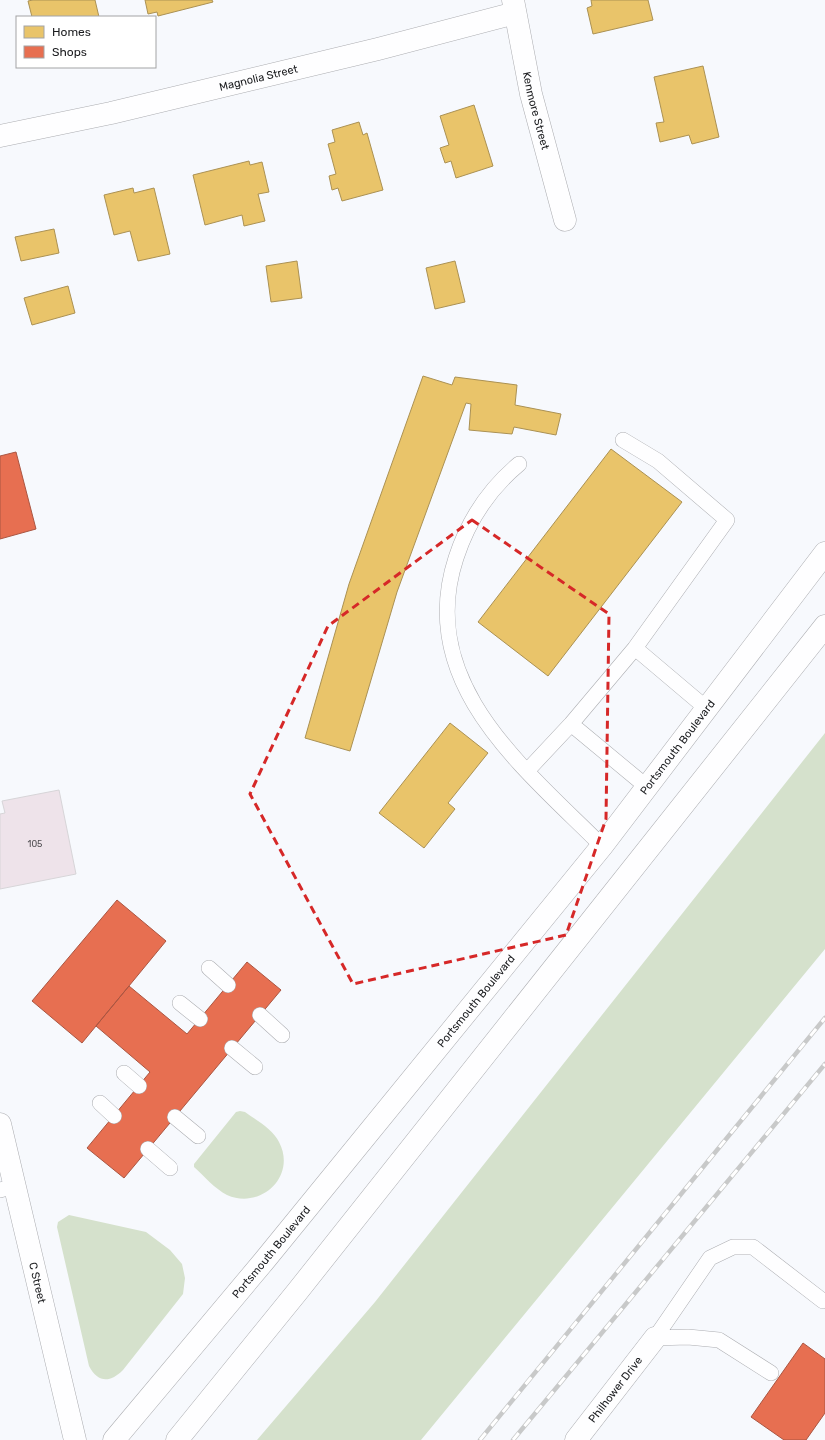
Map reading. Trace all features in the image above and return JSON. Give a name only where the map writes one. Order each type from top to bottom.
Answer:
[{"type":"main road","name":"Magnolia Street","points":[[0,136],[134,108],[370,51],[514,7]]},
{"type":"main road","name":"Kenmore Street","points":[[514,7],[530,94],[564,220]]},
{"type":"main road","name":"Portsmouth Boulevard","points":[[114,1440],[269,1254],[602,846],[825,553]]},
{"type":"main road","points":[[177,1440],[302,1285],[825,626]]},
{"type":"main road","name":"C Street","points":[[0,1124],[8,1188],[75,1440]]},
{"type":"main road","name":"Philhower Drive","points":[[576,1440],[654,1338]]},
{"type":"lane","points":[[527,771],[571,724],[636,648],[727,520],[658,461],[623,440]]},
{"type":"lane","points":[[520,464],[508,474],[482,503],[463,537],[451,574],[447,613],[451,651],[461,678],[478,711],[506,750],[602,846]]},
{"type":"lane","points":[[636,648],[706,708]]},
{"type":"lane","points":[[571,724],[648,787]]},
{"type":"lane","points":[[209,968],[228,985]]},
{"type":"lane","points":[[180,1003],[200,1019]]},
{"type":"lane","points":[[260,1015],[282,1035]]},
{"type":"lane","points":[[232,1048],[255,1067]]},
{"type":"lane","points":[[124,1073],[139,1086]]},
{"type":"lane","points":[[100,1103],[114,1116]]},
{"type":"lane","points":[[175,1117],[198,1136]]},
{"type":"lane","points":[[148,1149],[170,1168]]},
{"type":"lane","points":[[654,1338],[710,1258],[733,1247],[753,1247],[823,1301]]},
{"type":"lane","points":[[654,1338],[688,1337],[719,1340],[771,1373]]},
{"type":"highlighted area","points":[[472,520],[609,614],[606,819],[566,935],[353,984],[250,794],[328,626]]},
{"type":"green space","points":[[825,733],[825,949],[421,1440],[257,1440],[375,1302]]},
{"type":"green space","points":[[236,1112],[245,1112],[273,1133],[279,1142],[283,1155],[283,1167],[279,1178],[272,1187],[263,1194],[252,1198],[240,1198],[227,1195],[214,1186],[194,1167],[194,1164]]},
{"type":"green space","points":[[69,1215],[146,1232],[170,1250],[182,1264],[185,1278],[183,1294],[123,1370],[109,1379],[96,1376],[89,1366],[57,1227],[58,1222]]},
{"type":"building: Homes","points":[[95,0],[99,16],[32,16],[28,1]]},
{"type":"building: Homes","points":[[145,0],[212,0],[213,2],[158,16],[157,12],[148,14]]},
{"type":"building: Homes","points":[[591,0],[648,0],[653,20],[593,34],[587,8],[592,6]]},
{"type":"building: Homes","points":[[703,66],[719,137],[692,144],[689,135],[660,142],[656,123],[664,122],[654,77]]},
{"type":"building: Homes","points":[[474,105],[493,166],[456,178],[451,161],[445,163],[440,148],[449,145],[440,116]]},
{"type":"building: Homes","points":[[359,122],[363,135],[367,133],[383,190],[342,201],[338,188],[332,190],[329,176],[336,174],[328,144],[335,142],[332,130]]},
{"type":"building: Homes","points":[[249,161],[250,165],[262,162],[269,192],[258,194],[265,221],[244,226],[242,215],[205,225],[193,175]]},
{"type":"building: Homes","points":[[133,188],[134,193],[154,188],[170,254],[138,261],[130,231],[114,235],[104,195]]},
{"type":"building: Homes","points":[[54,229],[59,253],[21,261],[15,237]]},
{"type":"building: Homes","points":[[297,261],[302,298],[271,302],[266,266]]},
{"type":"building: Homes","points":[[455,261],[465,302],[435,309],[426,268]]},
{"type":"building: Homes","points":[[68,286],[75,313],[32,325],[24,298]]},
{"type":"building: Homes","points":[[423,376],[452,385],[455,377],[517,385],[515,405],[561,414],[556,435],[514,427],[512,434],[469,430],[471,404],[466,403],[397,592],[350,751],[305,738],[349,584]]},
{"type":"building: Homes","points":[[611,449],[682,502],[548,676],[478,622]]},
{"type":"building: Homes","points":[[450,723],[488,753],[448,803],[455,809],[424,848],[379,813]]},
{"type":"building: Shops","points":[[16,452],[36,529],[0,539],[0,456]]},
{"type":"building: Shops","points":[[117,900],[166,941],[82,1043],[32,1001]]},
{"type":"building: Shops","points":[[247,962],[281,990],[124,1178],[87,1148],[150,1072],[96,1026],[129,986],[187,1034]]},
{"type":"building: Shops","points":[[803,1343],[825,1359],[825,1413],[806,1440],[784,1440],[751,1417]]},
{"type":"building: Other","points":[[59,790],[76,874],[0,889],[0,814],[5,813],[2,801]]},
{"type":"railway","points":[[480,1440],[825,1018]]},
{"type":"railway","points":[[513,1440],[825,1064]]}]
